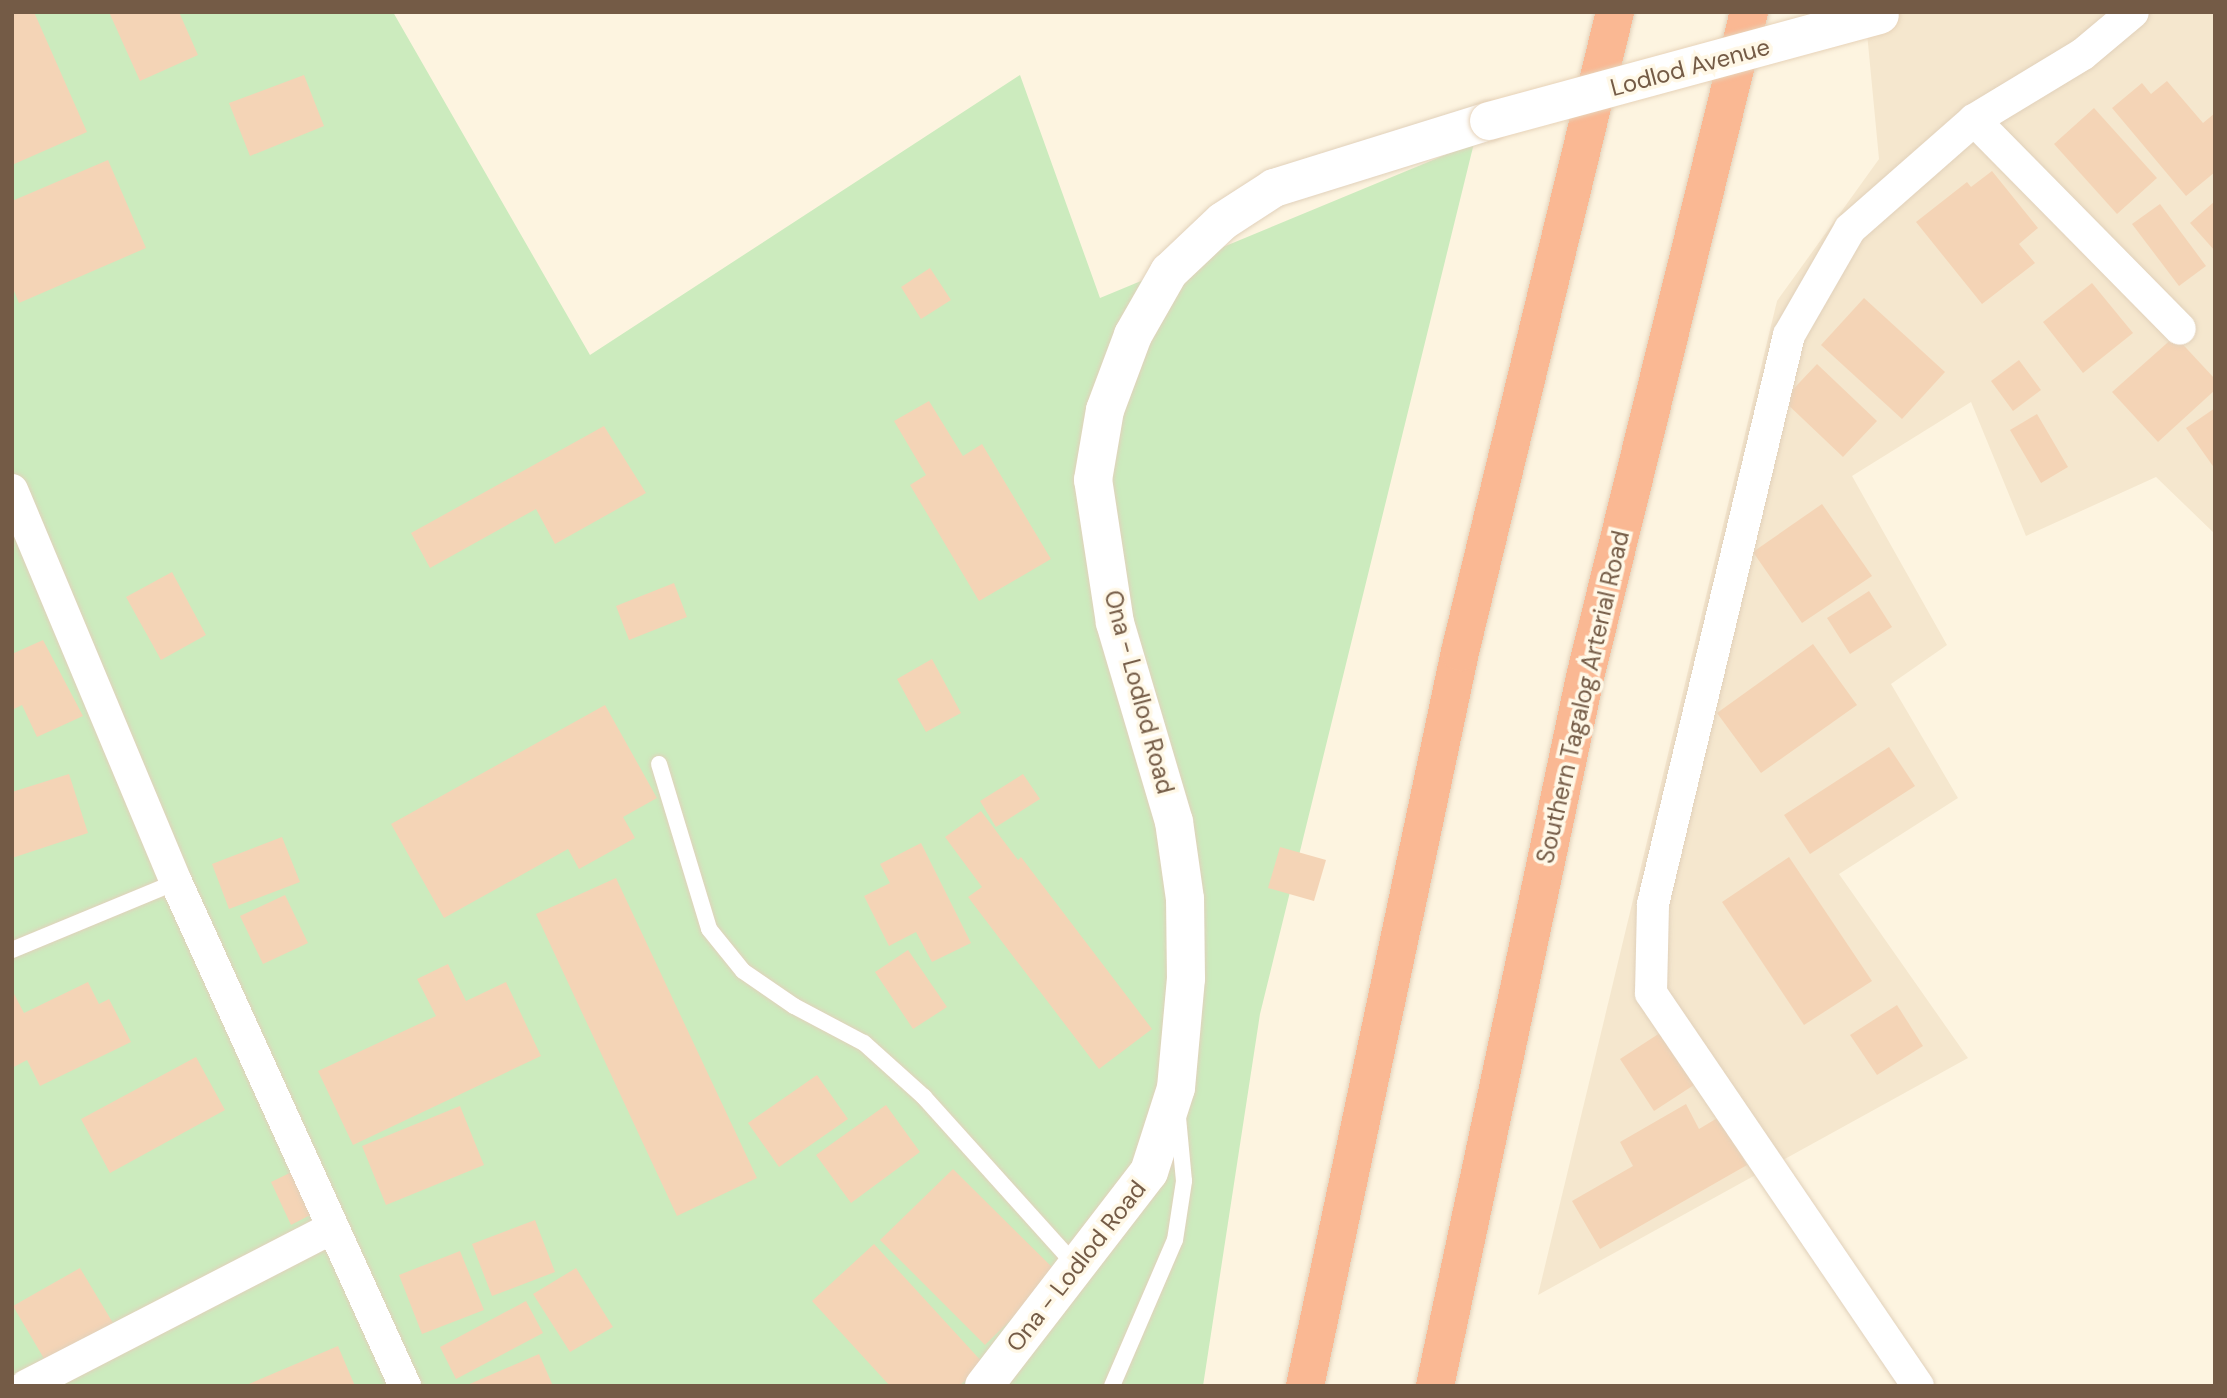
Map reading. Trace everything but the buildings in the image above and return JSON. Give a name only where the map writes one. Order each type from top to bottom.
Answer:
[{"type":"highway","points":[[1305,1386],[1460,653],[1615,12]]},
{"type":"highway","name":"Southern Tagalog Arterial Road","points":[[1435,1386],[1585,677],[1749,12]]},
{"type":"main road","name":"Lodlod Avenue","points":[[1489,121],[1885,14]]},
{"type":"main road","name":"Ona - Lodlod Road","points":[[984,1386],[1149,1172],[1176,1088],[1186,979],[1185,899],[1174,821],[1115,623],[1093,480],[1105,410],[1133,335],[1169,272],[1223,221],[1274,188],[1489,121]]},
{"type":"street","points":[[1919,1386],[1651,993],[1653,904],[1789,335],[1850,229],[1974,120],[2082,54],[2133,12]]},
{"type":"street","points":[[1974,120],[2180,329]]},
{"type":"street","points":[[12,490],[22,542],[405,1386]]},
{"type":"street","points":[[26,1386],[332,1228]]},
{"type":"lane","points":[[659,764],[709,929],[743,971],[794,1006],[863,1043],[874,1052],[924,1097],[1076,1266]]},
{"type":"lane","points":[[12,950],[176,882]]},
{"type":"lane","points":[[1112,1386],[1175,1240],[1184,1181],[1176,1088]]},
{"type":"shaded area","points":[[1865,12],[2215,12],[2215,534],[2156,477],[2026,536],[1971,402],[1852,476],[1947,645],[1891,684],[1958,798],[1839,874],[1968,1058],[1538,1295],[1777,301],[1879,159]]},
{"type":"green space","points":[[12,12],[393,12],[590,355],[1020,75],[1100,298],[1474,143],[1260,1014],[1203,1386],[12,1386]]}]
